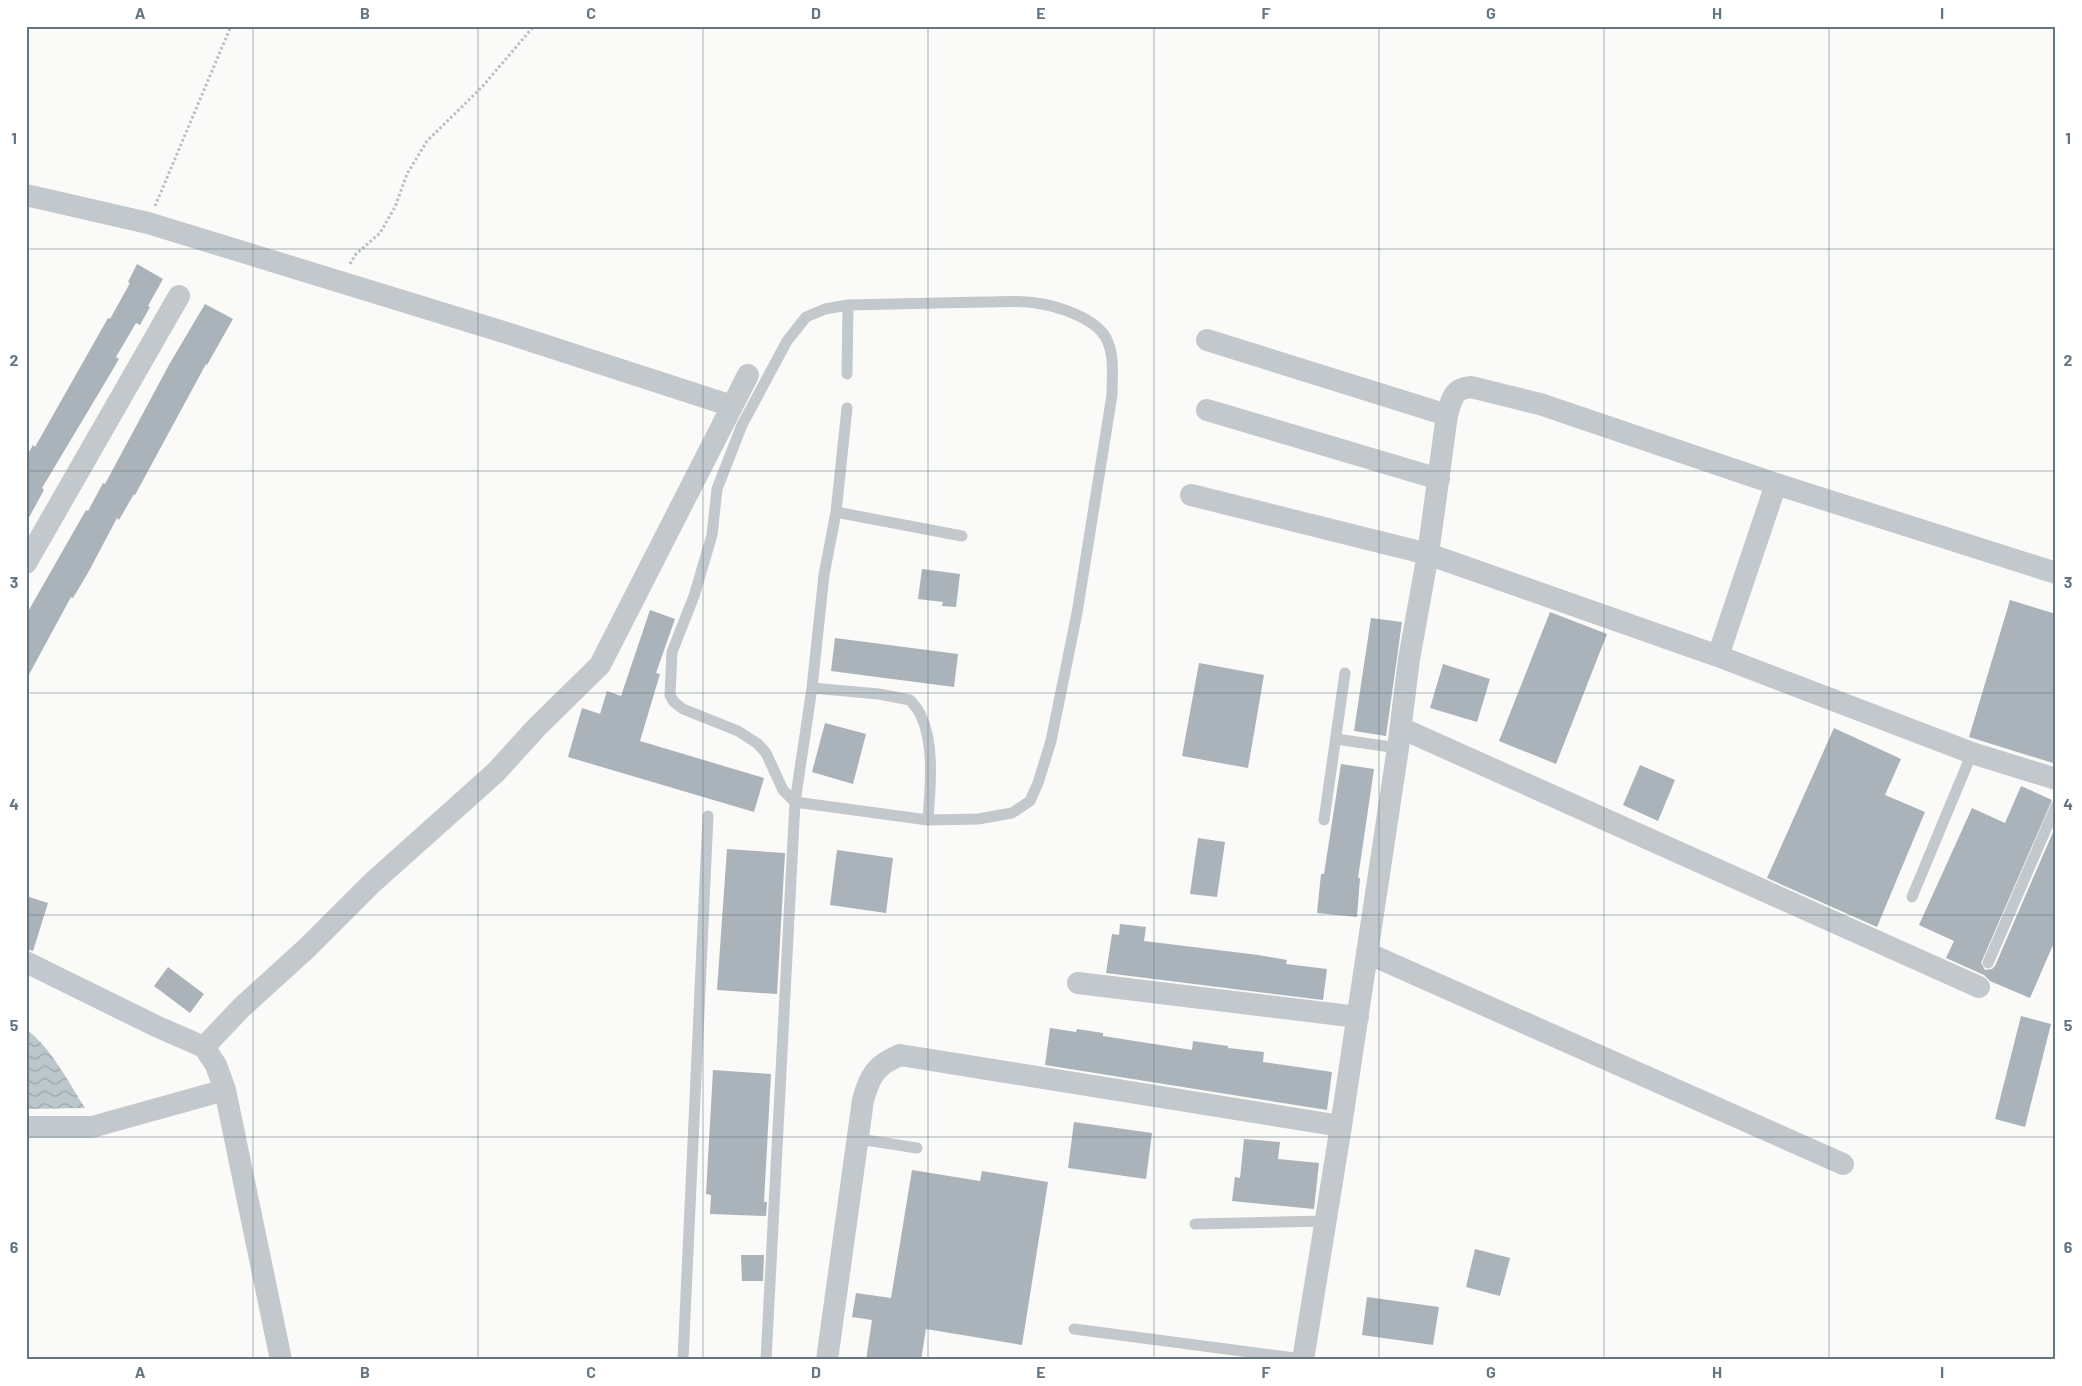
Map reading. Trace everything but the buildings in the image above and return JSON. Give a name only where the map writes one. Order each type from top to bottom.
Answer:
[{"type":"street","points":[[26,195],[148,223],[510,334],[732,406]]},
{"type":"street","points":[[26,562],[179,296]]},
{"type":"street","points":[[1207,340],[1447,415]]},
{"type":"street","points":[[204,1047],[242,1007],[307,948],[372,883],[496,772],[536,728],[600,665],[748,375]]},
{"type":"street","points":[[1303,1360],[1358,1016],[1400,738],[1409,660],[1428,554],[1447,415],[1453,396],[1462,388],[1471,387],[1540,404],[1776,484],[2056,573]]},
{"type":"street","points":[[1207,410],[1438,479]]},
{"type":"street","points":[[1718,656],[1776,484]]},
{"type":"street","points":[[1190,495],[1428,554],[1718,656],[1972,753],[2056,779]]},
{"type":"street","points":[[1400,738],[1979,986]]},
{"type":"street","points":[[1367,953],[1843,1164]]},
{"type":"street","points":[[26,962],[158,1027],[204,1047],[216,1065],[225,1090],[281,1360]]},
{"type":"street","points":[[1078,983],[1358,1016]]},
{"type":"street","points":[[828,1360],[863,1100],[869,1080],[879,1067],[900,1055],[1341,1126]]},
{"type":"street","points":[[26,1127],[92,1127],[225,1090]]},
{"type":"lane","points":[[1034,302],[1057,308],[1096,324],[1106,339],[1113,365],[1112,395],[1077,613],[1051,741],[1038,782],[1030,801],[1012,813],[978,819],[928,820],[795,802],[783,790],[766,753],[758,744],[738,731],[683,709],[674,702],[670,694],[672,652],[694,596],[712,535],[717,490],[742,425],[787,341],[806,317],[825,309],[848,306],[1034,302]]},
{"type":"lane","points":[[847,374],[848,306]]},
{"type":"lane","points":[[766,1360],[795,802],[812,688],[824,575],[836,512],[846,408]]},
{"type":"lane","points":[[836,512],[962,536]]},
{"type":"lane","points":[[1324,820],[1345,673]]},
{"type":"lane","points":[[812,688],[879,694],[910,700],[922,716],[927,736],[931,768],[928,820]]},
{"type":"lane","points":[[1336,739],[1400,738]]},
{"type":"lane","points":[[1912,897],[1972,753]]},
{"type":"lane","points":[[1988,962],[2056,806]]},
{"type":"lane","points":[[683,1360],[708,816]]},
{"type":"lane","points":[[859,1139],[917,1148]]},
{"type":"lane","points":[[1195,1224],[1325,1221]]},
{"type":"lane","points":[[1074,1329],[1303,1360]]},
{"type":"path","points":[[148,223],[231,26]]},
{"type":"path","points":[[340,282],[356,254],[380,233],[394,207],[407,174],[427,142],[482,87],[534,26]]},
{"type":"water","points":[[26,1029],[51,1055],[85,1108],[26,1109]]}]
